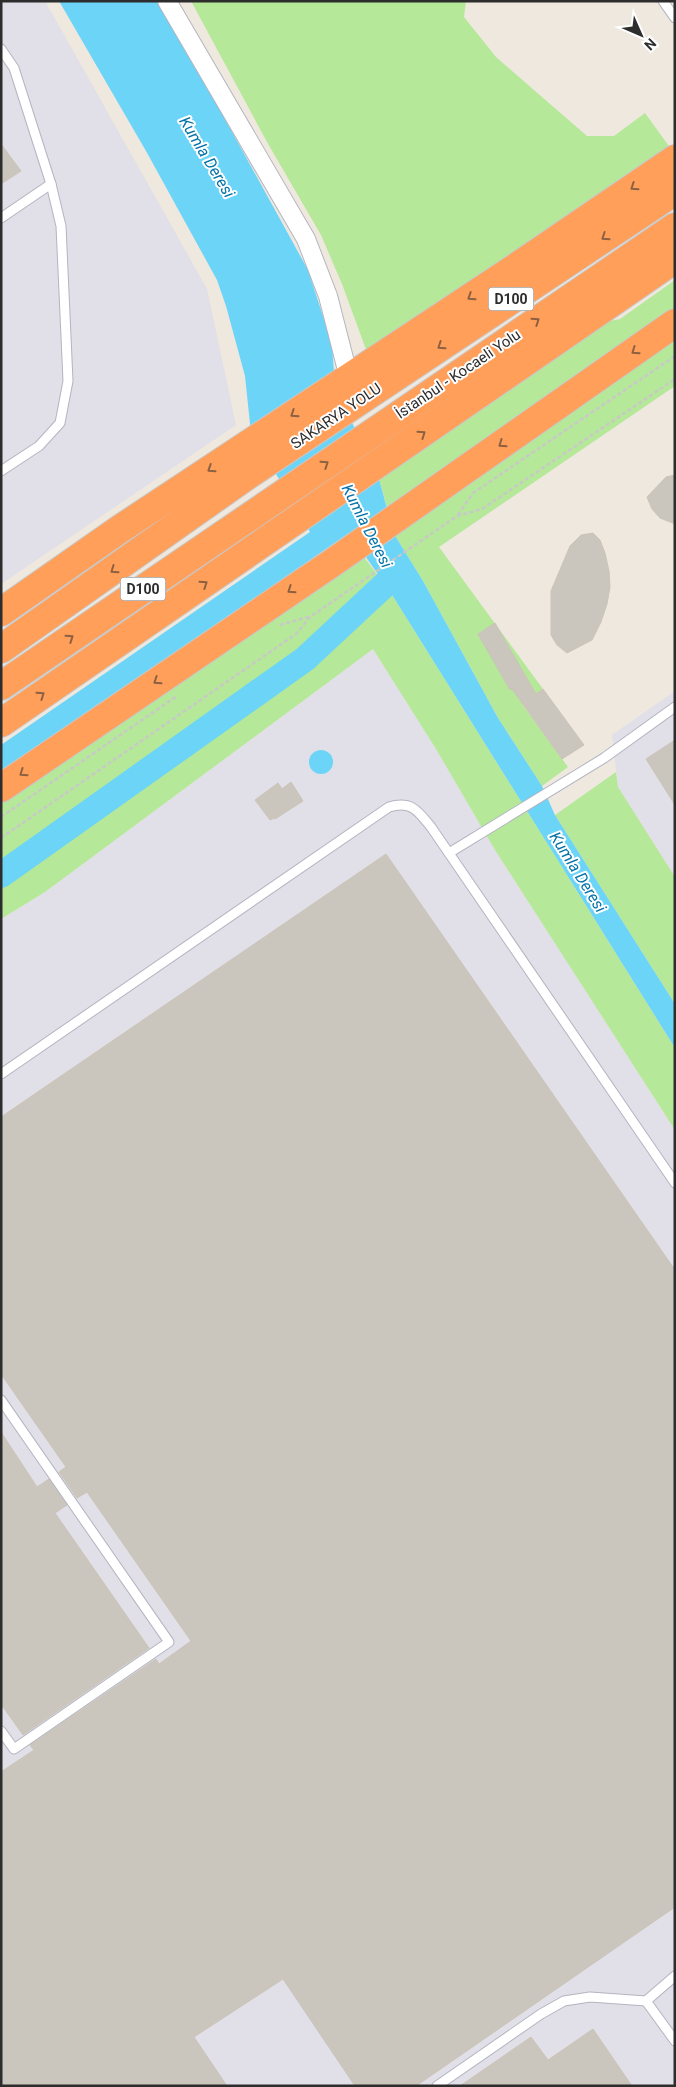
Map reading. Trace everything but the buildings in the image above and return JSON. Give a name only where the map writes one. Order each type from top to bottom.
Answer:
[{"type":"highway","points":[[344,391],[509,272],[675,159]]},
{"type":"highway","name":"SAKARYA YOLU","points":[[1,649],[245,477],[260,452],[344,391],[675,191]]},
{"type":"highway","name":"İstanbul - Kocaeli Yolu","points":[[244,520],[675,227]]},
{"type":"highway","points":[[1,723],[81,666],[302,517],[675,259]]},
{"type":"highway","points":[[598,313],[633,299],[675,269]]},
{"type":"highway","points":[[1,788],[332,563],[675,323]]},
{"type":"highway","points":[[11,606],[120,530],[260,452]]},
{"type":"highway","points":[[11,606],[245,477]]},
{"type":"highway","points":[[81,666],[244,520]]},
{"type":"highway","name":"D100","points":[[1,686],[244,520]]},
{"type":"street","points":[[167,1],[306,239],[328,296],[344,391]]},
{"type":"lane","points":[[664,1],[675,18]]},
{"type":"lane","points":[[1,49],[14,68],[51,184],[61,226],[68,381],[60,423],[39,446],[1,471]]},
{"type":"lane","points":[[1,218],[51,184]]},
{"type":"lane","points":[[449,853],[584,770],[675,707]]},
{"type":"lane","points":[[1,1074],[389,807],[399,804],[410,806],[420,814],[449,853],[675,1183]]},
{"type":"lane","points":[[1,1400],[169,1642],[14,1750],[1,1731]]},
{"type":"lane","points":[[437,2086],[564,2001],[590,1997],[646,2001],[675,1976]]},
{"type":"lane","points":[[646,2001],[675,2042]]},
{"type":"path","points":[[1,838],[296,634],[310,617],[416,546],[457,516],[473,493],[675,356]]},
{"type":"path","points":[[457,516],[482,509],[675,379]]},
{"type":"path","points":[[280,625],[310,617]]},
{"type":"path","points":[[1,817],[181,693]]},
{"type":"shaded area","points":[[1,1],[45,1],[207,289],[236,425],[1,584]]},
{"type":"shaded area","points":[[373,649],[436,749],[495,850],[675,1130],[675,2086],[1,2086],[1,919],[45,892]]},
{"type":"shaded area","points":[[675,691],[675,877],[618,787],[612,735]]},
{"type":"green space","points":[[191,1],[466,1],[464,17],[496,57],[587,136],[614,136],[645,113],[671,149],[368,355],[342,284],[321,235],[267,142]]},
{"type":"green space","points":[[675,280],[675,310],[389,514],[379,479],[599,323],[620,319]]},
{"type":"green space","points":[[675,331],[675,386],[439,547],[543,689],[522,704],[568,767],[542,786],[498,718],[423,581],[394,534]]},
{"type":"green space","points":[[364,557],[389,590],[675,1048],[675,1130],[495,850],[436,749],[373,649],[45,892],[1,919],[1,803]]},
{"type":"green space","points":[[616,772],[618,787],[675,877],[675,1004],[555,815]]},
{"type":"water","name":"Kumla Deresi","points":[[59,1],[160,1],[308,270],[332,344],[335,387],[379,479],[394,534],[423,581],[498,718],[542,786],[555,815],[675,1004],[675,1048],[389,590],[349,533],[1,775],[1,745],[310,532],[269,462],[252,443],[245,376],[217,280],[146,151]]},
{"type":"water","points":[[321,750],[330,753],[333,762],[330,771],[321,774],[312,771],[309,762],[312,753]]},
{"type":"waterway","points":[[1,875],[305,659],[393,577]]}]
